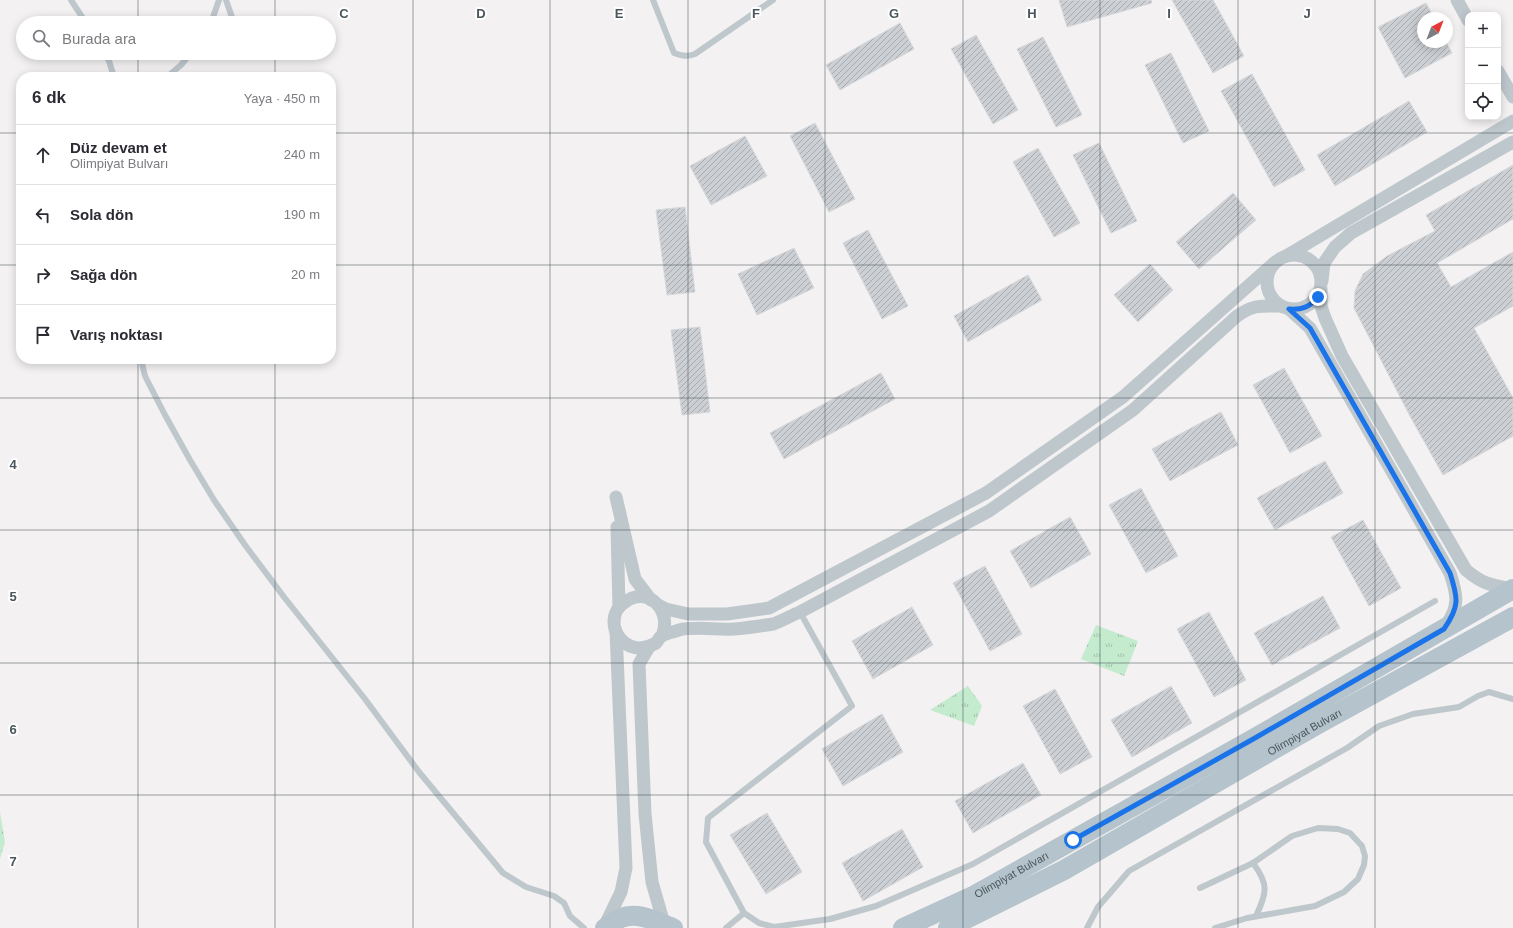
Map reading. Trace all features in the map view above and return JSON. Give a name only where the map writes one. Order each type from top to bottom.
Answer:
[{"type":"main road","name":"Olimpiyat Bulvarı","points":[[903,928],[975,894],[1073,840],[1255,738],[1513,589]]},
{"type":"main road","name":"Olimpiyat Bulvarı","points":[[948,928],[1064,870],[1318,724],[1513,617]]},
{"type":"main road","points":[[604,928],[620,918],[631,916],[641,916],[668,927]]},
{"type":"street","points":[[1457,0],[1465,15]]},
{"type":"street","points":[[1501,77],[1513,97]]},
{"type":"street","points":[[619,607],[634,597],[643,597],[666,609],[688,614],[727,614],[769,608],[986,493],[1123,397],[1274,263],[1513,121]]},
{"type":"street","points":[[1513,142],[1351,233],[1335,247],[1324,262],[1322,285],[1322,306],[1342,356],[1466,570],[1480,582],[1513,589]]},
{"type":"street","points":[[662,636],[681,630],[734,629],[774,623],[800,612],[989,510],[1133,410],[1245,310],[1257,306],[1297,310],[1305,308],[1313,303],[1318,297],[1322,285],[1320,273],[1316,266],[1310,260],[1302,256],[1286,256]]},
{"type":"street","points":[[1274,263],[1268,274],[1267,286],[1270,294],[1274,301],[1310,328],[1450,573],[1457,594],[1454,615],[1444,629]]},
{"type":"street","points":[[604,928],[621,892],[626,868],[616,631],[614,619],[619,607],[616,497],[635,579],[663,611],[665,628],[662,636],[656,642],[649,646],[637,648],[626,644],[616,631]]},
{"type":"street","points":[[649,646],[639,664],[646,814],[652,882],[668,927]]},
{"type":"lane","points":[[71,0],[81,16]]},
{"type":"lane","points":[[213,16],[219,0]]},
{"type":"lane","points":[[226,0],[232,16]]},
{"type":"lane","points":[[653,0],[674,53],[689,56],[695,54],[773,0]]},
{"type":"lane","points":[[109,60],[113,72]]},
{"type":"lane","points":[[173,72],[186,60]]},
{"type":"lane","points":[[142,364],[145,376],[190,460],[214,500],[284,597],[365,699],[419,772],[503,874],[526,887],[554,896],[564,903],[570,916],[584,928]]},
{"type":"lane","points":[[800,612],[852,706],[708,818],[706,842],[744,913],[759,923],[774,927],[830,919],[876,906],[973,864],[1435,601]]},
{"type":"lane","points":[[1087,928],[1098,907],[1129,871],[1347,748],[1379,726],[1413,714],[1459,707],[1478,696],[1489,692],[1513,699]]},
{"type":"lane","points":[[1200,888],[1253,863],[1292,836],[1318,828],[1338,829],[1350,833],[1362,846],[1365,856],[1364,865],[1358,879],[1344,892],[1315,906],[1256,916],[1215,928]]},
{"type":"lane","points":[[1253,863],[1262,874],[1265,889],[1263,901],[1256,916]]},
{"type":"lane","points":[[726,928],[744,913]]},
{"type":"green space","points":[[1096,625],[1138,641],[1124,676],[1081,659]]},
{"type":"green space","points":[[968,686],[982,706],[974,726],[930,710]]},
{"type":"green space","points":[[0,812],[5,842],[0,859]]},
{"type":"building","points":[[1059,0],[1151,0],[1152,3],[1067,27]]},
{"type":"building","points":[[1172,0],[1213,0],[1244,56],[1213,73]]},
{"type":"building","points":[[1426,3],[1431,12],[1417,12],[1417,48],[1449,48],[1452,53],[1405,78],[1378,27]]},
{"type":"building","points":[[900,23],[914,49],[840,90],[826,65]]},
{"type":"building","points":[[976,35],[1018,110],[993,124],[951,49]]},
{"type":"building","points":[[1043,37],[1082,115],[1056,127],[1017,49]]},
{"type":"building","points":[[1171,53],[1209,131],[1183,143],[1145,65]]},
{"type":"building","points":[[1252,74],[1305,170],[1274,187],[1221,91]]},
{"type":"building","points":[[1409,101],[1427,132],[1335,186],[1317,155]]},
{"type":"building","points":[[815,123],[855,199],[829,212],[790,136]]},
{"type":"building","points":[[745,136],[767,176],[711,205],[690,166]]},
{"type":"building","points":[[1099,143],[1137,221],[1111,233],[1073,155]]},
{"type":"building","points":[[1038,148],[1080,223],[1054,237],[1013,162]]},
{"type":"building","points":[[1513,165],[1513,219],[1437,263],[1451,287],[1513,252],[1513,306],[1474,328],[1513,398],[1513,436],[1443,475],[1411,418],[1354,308],[1355,291],[1363,274],[1387,256],[1435,231],[1426,215]]},
{"type":"building","points":[[1233,193],[1256,220],[1199,269],[1176,242]]},
{"type":"building","points":[[685,207],[695,292],[667,295],[656,210]]},
{"type":"building","points":[[868,230],[908,306],[882,319],[843,243]]},
{"type":"building","points":[[794,248],[814,288],[757,315],[738,274]]},
{"type":"building","points":[[1150,264],[1173,290],[1138,322],[1114,295]]},
{"type":"building","points":[[1028,275],[1042,300],[968,342],[954,316]]},
{"type":"building","points":[[700,327],[710,412],[682,415],[671,330]]},
{"type":"building","points":[[1284,368],[1322,436],[1290,453],[1253,385]]},
{"type":"building","points":[[881,373],[895,399],[784,459],[770,433]]},
{"type":"building","points":[[1221,412],[1238,445],[1170,481],[1152,449]]},
{"type":"building","points":[[1325,461],[1343,493],[1275,530],[1257,498]]},
{"type":"building","points":[[1141,488],[1178,556],[1146,573],[1109,505]]},
{"type":"building","points":[[1070,517],[1091,554],[1031,588],[1010,551]]},
{"type":"building","points":[[1363,520],[1401,588],[1369,606],[1331,537]]},
{"type":"building","points":[[985,566],[1022,634],[990,651],[953,583]]},
{"type":"building","points":[[1323,596],[1340,628],[1272,665],[1254,633]]},
{"type":"building","points":[[912,607],[933,645],[873,679],[852,641]]},
{"type":"building","points":[[1209,612],[1246,680],[1214,697],[1177,629]]},
{"type":"building","points":[[1171,686],[1192,723],[1132,757],[1111,720]]},
{"type":"building","points":[[1055,689],[1092,757],[1060,774],[1023,706]]},
{"type":"building","points":[[882,714],[903,752],[843,786],[822,749]]},
{"type":"building","points":[[1023,763],[1041,795],[973,833],[955,801]]},
{"type":"building","points":[[767,813],[802,872],[766,894],[730,835]]},
{"type":"building","points":[[902,829],[923,867],[863,901],[842,863]]},
{"type":"route","points":[[1073,840],[1255,738],[1444,629],[1454,615],[1457,594],[1450,573],[1310,328],[1289,309],[1297,310],[1305,308],[1313,303],[1318,297]]}]
